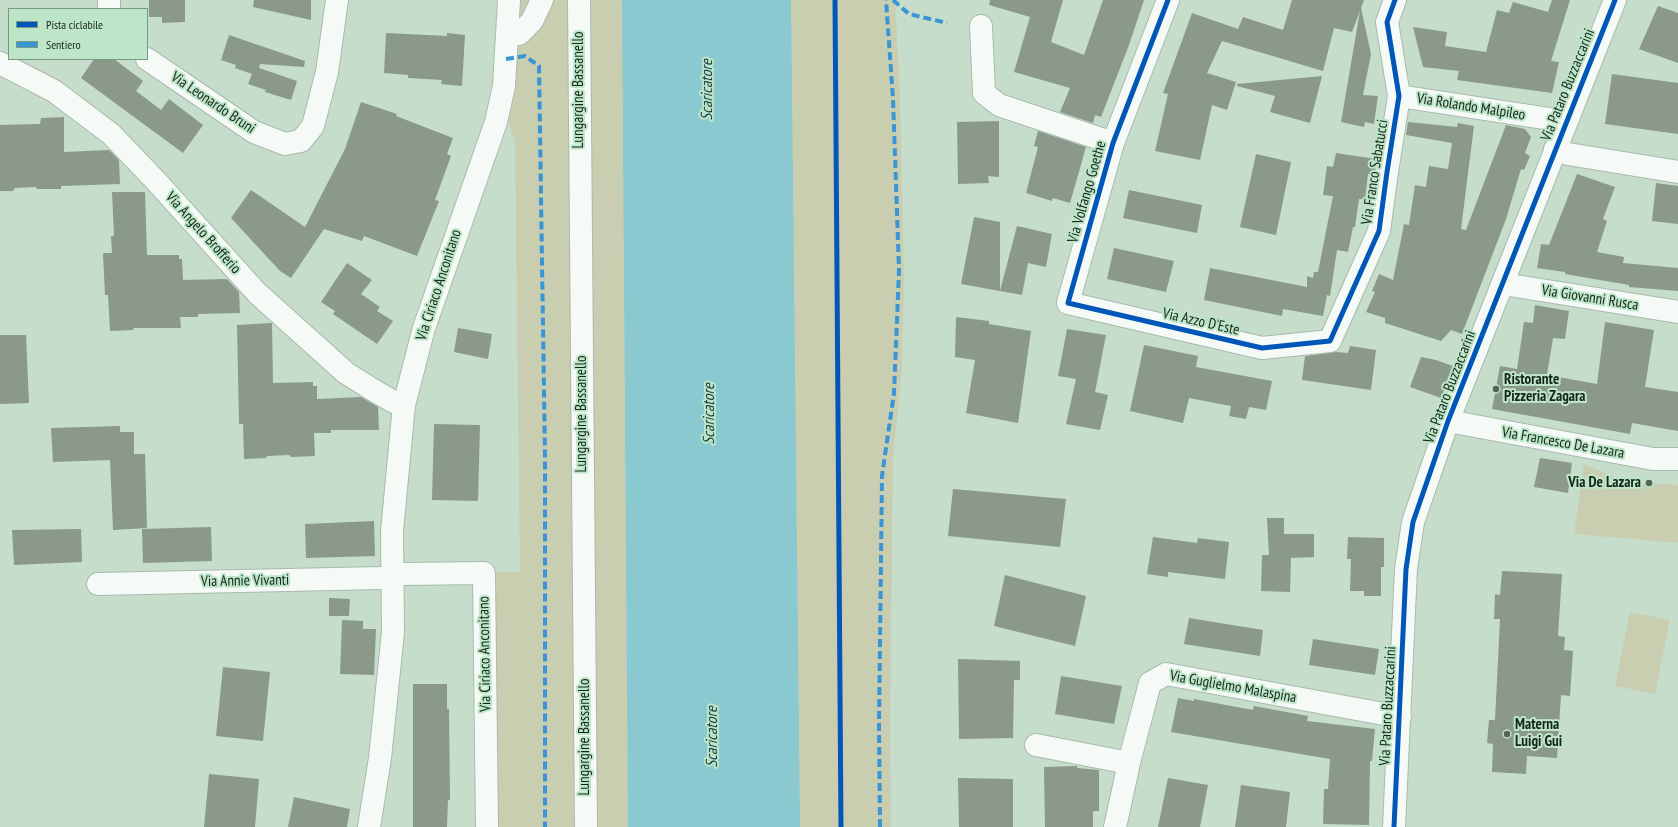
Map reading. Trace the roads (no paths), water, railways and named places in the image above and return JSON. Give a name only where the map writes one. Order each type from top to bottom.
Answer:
[{"type":"street","name":"Via Leonardo Bruni","points":[[148,60],[254,132],[285,144],[301,141],[313,126],[326,72],[337,0]]},
{"type":"street","name":"Via Ciriaco Anconitano","points":[[369,827],[380,758],[390,670],[393,632],[392,531],[404,405],[424,328],[496,122],[504,86],[509,0]]},
{"type":"street","points":[[508,36],[519,34],[532,21],[542,0]]},
{"type":"street","name":"Lungargine Bassanello","points":[[579,0],[586,827]]},
{"type":"street","name":"Via Volfango Goethe","points":[[1068,304],[1113,144],[1168,0]]},
{"type":"street","name":"Via Franco Sabatucci","points":[[1330,341],[1379,231],[1399,96],[1387,22],[1395,0]]},
{"type":"street","name":"Via Pataro Buzzaccarini","points":[[1394,827],[1406,569],[1413,522],[1448,421],[1616,0]]},
{"type":"street","name":"Via Volfango Goethe","points":[[981,26],[984,93],[999,105],[1113,144]]},
{"type":"street","name":"Via Angelo Brofferio","points":[[0,63],[54,91],[110,134],[156,181],[257,293],[346,373],[394,402],[404,405]]},
{"type":"street","name":"Via Rolando Malpileo","points":[[1399,96],[1550,119],[1565,125]]},
{"type":"street","points":[[1556,149],[1568,154],[1678,172]]},
{"type":"street","name":"Via Giovanni Rusca","points":[[1503,284],[1678,312]]},
{"type":"street","name":"Via Azzo D'Este","points":[[1068,304],[1262,348],[1330,341]]},
{"type":"street","name":"Via Francesco De Lazara","points":[[1448,421],[1653,459],[1678,460]]},
{"type":"street","name":"Via Ciriaco Anconitano","points":[[392,576],[403,574],[484,573],[487,827]]},
{"type":"street","name":"Via Annie Vivanti","points":[[98,584],[381,578],[392,576]]},
{"type":"street","name":"Via Guglielmo Malaspina","points":[[1115,827],[1129,763],[1150,683],[1166,674],[1400,717]]},
{"type":"street","points":[[1036,745],[1129,763]]},
{"type":"water","name":"Scaricatore","points":[[622,0],[791,0],[800,827],[628,827]]},
{"type":"place","name":"Ristorante Pizzeria Zagara","points":[[1496,389]]},
{"type":"place","name":"Via De Lazara","points":[[1649,483]]},
{"type":"place","name":"Materna Luigi Gui","points":[[1507,734]]}]
